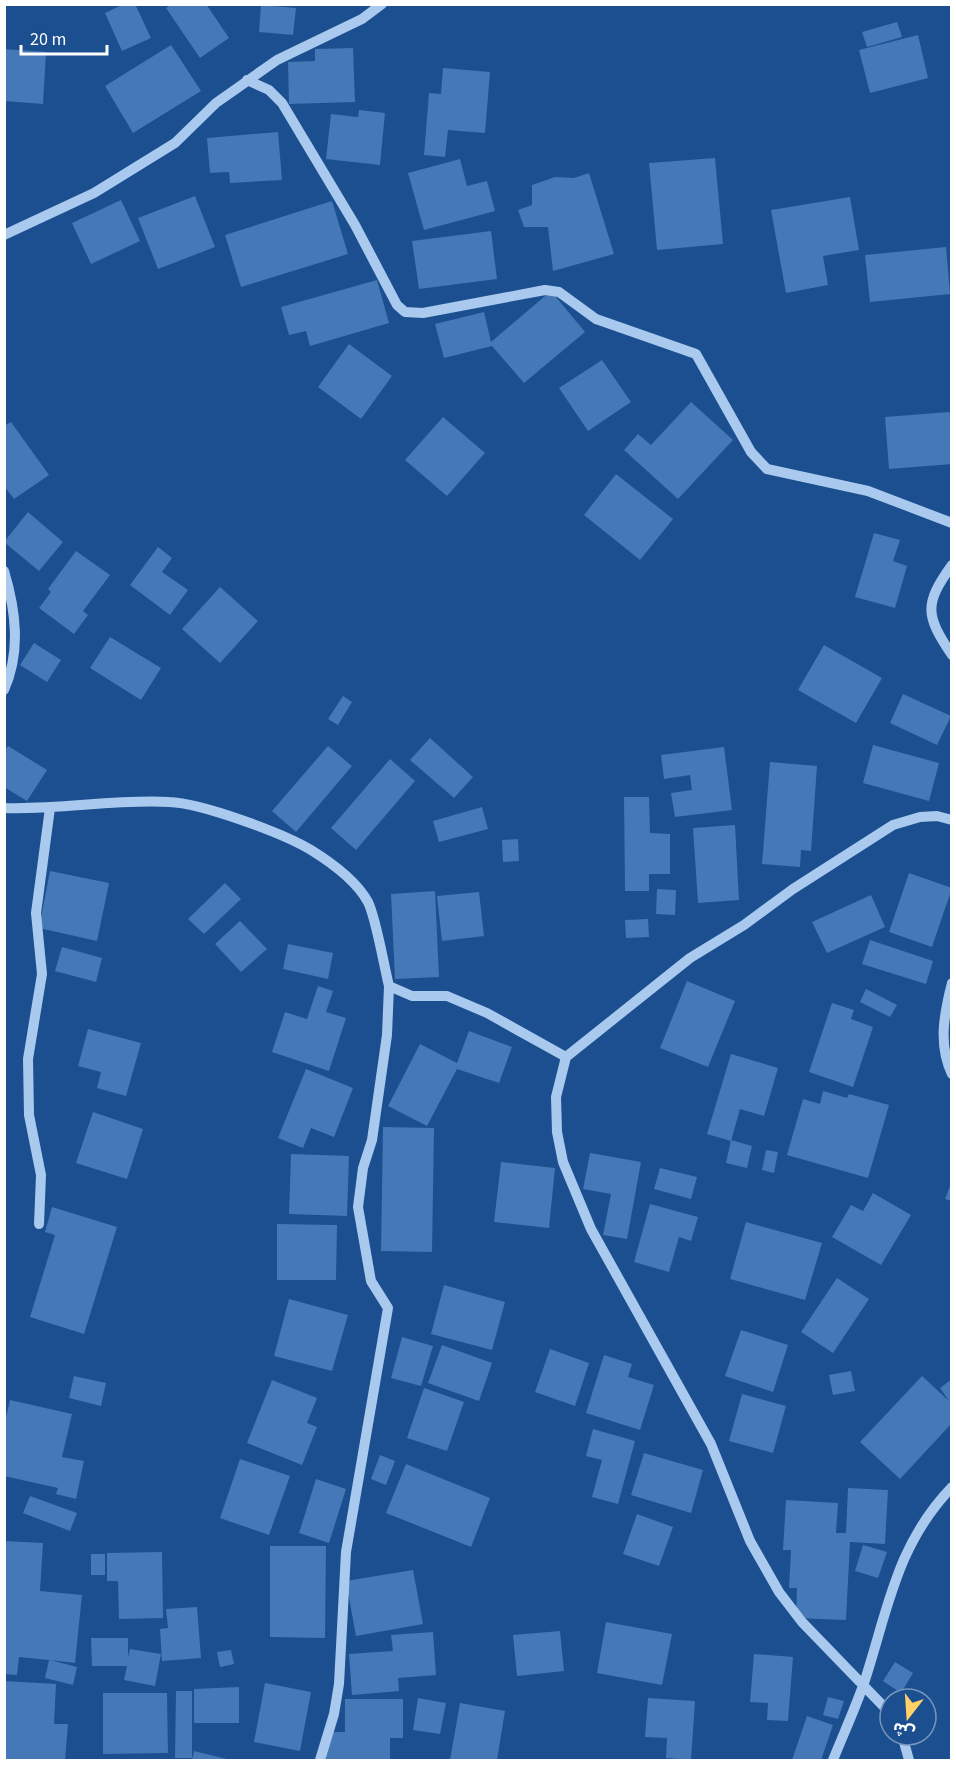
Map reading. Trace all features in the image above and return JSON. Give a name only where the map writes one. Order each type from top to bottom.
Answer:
[{"type":"street","points":[[4,235],[94,193],[165,149],[216,103],[276,60],[362,19],[382,4]]},
{"type":"street","points":[[248,80],[269,90],[282,103],[355,225],[397,305],[405,312],[423,313],[545,290],[559,292],[596,319],[696,354],[751,452],[767,469],[867,491],[951,522]]},
{"type":"street","points":[[951,565],[933,591],[929,606],[931,619],[951,655]]},
{"type":"street","points":[[4,571],[15,623],[16,653],[4,690]]},
{"type":"street","points":[[4,807],[50,808],[138,801],[172,802],[206,809],[310,849],[351,879],[369,903],[389,986],[387,1035],[372,1140],[363,1168],[358,1207],[371,1281],[388,1308],[388,1317],[346,1552],[339,1684],[334,1714],[320,1761]]},
{"type":"street","points":[[39,1224],[41,1175],[29,1116],[28,1059],[42,974],[36,913],[50,808]]},
{"type":"street","points":[[878,1701],[802,1622],[779,1592],[750,1541],[711,1444],[591,1229],[563,1162],[557,1132],[556,1097],[566,1057],[690,958],[744,925],[793,889],[893,825],[920,817],[938,816],[951,820]]},
{"type":"street","points":[[951,983],[943,1028],[944,1058],[951,1074]]},
{"type":"street","points":[[389,986],[412,996],[447,996],[487,1013],[566,1057]]},
{"type":"street","points":[[833,1761],[863,1685],[900,1564],[915,1532],[951,1487]]},
{"type":"building","points":[[124,4],[135,4],[151,38],[122,51],[105,13]]},
{"type":"building","points":[[172,4],[206,4],[229,38],[200,58],[166,8]]},
{"type":"building","points":[[261,5],[296,8],[293,35],[259,32]]},
{"type":"building","points":[[897,22],[902,37],[867,47],[862,32]]},
{"type":"building","points":[[918,35],[928,78],[870,93],[859,50]]},
{"type":"building","points":[[171,45],[201,91],[133,133],[105,86]]},
{"type":"building","points":[[353,48],[355,102],[289,104],[288,62],[315,61],[315,49]]},
{"type":"building","points":[[4,49],[46,52],[43,104],[4,101]]},
{"type":"building","points":[[443,68],[490,72],[485,133],[448,130],[445,157],[424,155],[429,93],[441,94]]},
{"type":"building","points":[[359,110],[385,113],[380,165],[326,159],[331,114],[358,117]]},
{"type":"building","points":[[278,132],[282,180],[230,183],[229,172],[210,173],[207,138]]},
{"type":"building","points":[[715,158],[723,244],[657,250],[649,163]]},
{"type":"building","points":[[460,159],[467,186],[487,181],[495,211],[424,230],[408,173]]},
{"type":"building","points":[[589,173],[614,254],[553,271],[548,227],[524,227],[518,210],[532,205],[532,185],[555,177],[574,178]]},
{"type":"building","points":[[195,196],[215,247],[158,269],[138,218]]},
{"type":"building","points":[[850,197],[859,250],[823,256],[828,285],[786,293],[771,210]]},
{"type":"building","points":[[121,200],[140,241],[91,264],[72,223]]},
{"type":"building","points":[[332,201],[348,254],[241,287],[225,235]]},
{"type":"building","points":[[491,231],[497,279],[419,289],[412,241]]},
{"type":"building","points":[[946,247],[950,294],[870,302],[865,255]]},
{"type":"building","points":[[377,280],[389,323],[310,346],[306,331],[289,335],[281,307]]},
{"type":"building","points":[[551,291],[585,332],[524,383],[492,346],[444,358],[435,324],[484,312],[491,342]]},
{"type":"building","points":[[349,344],[392,376],[361,419],[318,387]]},
{"type":"building","points":[[602,360],[631,402],[588,431],[559,388]]},
{"type":"building","points":[[691,402],[733,440],[678,499],[624,450],[638,434],[651,445]]},
{"type":"building","points":[[949,412],[952,417],[952,464],[889,469],[885,417]]},
{"type":"building","points":[[443,417],[485,453],[447,496],[405,460]]},
{"type":"building","points":[[11,422],[49,475],[14,499],[4,486],[4,426]]},
{"type":"building","points":[[616,474],[673,519],[640,560],[584,515]]},
{"type":"building","points":[[28,512],[63,542],[39,571],[4,542]]},
{"type":"building","points":[[874,533],[900,540],[893,561],[907,566],[895,608],[855,597]]},
{"type":"building","points":[[158,547],[172,558],[162,572],[188,590],[170,615],[130,585]]},
{"type":"building","points":[[76,551],[110,575],[83,611],[88,615],[74,634],[39,608],[51,592],[48,589]]},
{"type":"building","points":[[220,587],[258,621],[220,663],[182,629]]},
{"type":"building","points":[[110,637],[161,668],[141,700],[90,668]]},
{"type":"building","points":[[34,643],[61,660],[47,682],[20,665]]},
{"type":"building","points":[[824,645],[882,678],[856,723],[798,690]]},
{"type":"building","points":[[903,694],[951,716],[937,745],[890,723]]},
{"type":"building","points":[[343,696],[352,702],[338,725],[328,719]]},
{"type":"building","points":[[430,738],[473,777],[454,798],[410,760]]},
{"type":"building","points":[[873,745],[939,763],[929,801],[863,783]]},
{"type":"building","points":[[8,746],[47,770],[27,801],[4,787],[4,751]]},
{"type":"building","points":[[328,746],[352,766],[296,832],[272,811]]},
{"type":"building","points":[[724,747],[732,810],[675,817],[671,793],[692,790],[690,775],[664,779],[661,755]]},
{"type":"building","points":[[390,759],[415,781],[356,850],[331,828]]},
{"type":"building","points":[[770,762],[817,766],[811,851],[801,850],[800,867],[762,864]]},
{"type":"building","points":[[624,797],[649,797],[650,833],[670,834],[670,874],[649,874],[649,891],[625,891]]},
{"type":"building","points":[[482,807],[488,829],[439,842],[433,821]]},
{"type":"building","points":[[735,825],[739,900],[698,903],[693,828]]},
{"type":"building","points":[[518,839],[519,861],[503,862],[502,840]]},
{"type":"building","points":[[50,871],[109,883],[97,941],[39,928]]},
{"type":"building","points":[[909,873],[952,888],[932,947],[889,932]]},
{"type":"building","points":[[225,883],[241,899],[204,934],[188,919]]},
{"type":"building","points":[[657,889],[676,890],[675,915],[656,914]]},
{"type":"building","points":[[435,891],[439,977],[395,979],[391,894]]},
{"type":"building","points":[[479,892],[484,936],[442,941],[437,896]]},
{"type":"building","points":[[871,895],[885,927],[827,953],[812,922]]},
{"type":"building","points":[[648,919],[649,937],[626,938],[625,920]]},
{"type":"building","points":[[240,921],[267,949],[241,972],[215,944]]},
{"type":"building","points":[[870,940],[933,961],[926,984],[862,964]]},
{"type":"building","points":[[288,944],[333,953],[328,979],[283,969]]},
{"type":"building","points":[[62,947],[102,958],[96,982],[55,971]]},
{"type":"building","points":[[687,981],[735,1001],[708,1067],[660,1048]]},
{"type":"building","points":[[318,986],[333,991],[326,1012],[346,1018],[329,1071],[272,1052],[285,1012],[307,1019]]},
{"type":"building","points":[[866,989],[897,1005],[890,1017],[860,1002]]},
{"type":"building","points":[[832,1003],[854,1010],[851,1019],[873,1027],[853,1087],[809,1072]]},
{"type":"building","points":[[88,1029],[141,1043],[126,1096],[97,1088],[101,1072],[78,1066]]},
{"type":"building","points":[[469,1031],[512,1047],[499,1083],[457,1069],[427,1126],[388,1106],[420,1044],[457,1063]]},
{"type":"building","points":[[731,1054],[778,1068],[764,1116],[740,1109],[731,1141],[707,1134]]},
{"type":"building","points":[[306,1069],[353,1088],[334,1137],[311,1128],[303,1148],[278,1138]]},
{"type":"building","points":[[823,1091],[847,1098],[849,1094],[889,1105],[868,1178],[787,1155],[803,1099],[820,1104]]},
{"type":"building","points":[[93,1112],[143,1129],[127,1179],[76,1163]]},
{"type":"building","points":[[383,1127],[434,1128],[432,1252],[381,1251]]},
{"type":"building","points":[[731,1140],[752,1146],[747,1168],[726,1163]]},
{"type":"building","points":[[766,1150],[778,1152],[774,1173],[762,1170]]},
{"type":"building","points":[[590,1153],[641,1162],[627,1239],[603,1235],[611,1194],[583,1189]]},
{"type":"building","points":[[291,1154],[349,1156],[347,1216],[289,1214]]},
{"type":"building","points":[[501,1162],[555,1168],[549,1228],[494,1222]]},
{"type":"building","points":[[660,1168],[697,1177],[691,1199],[654,1189]]},
{"type":"building","points":[[952,1181],[952,1201],[945,1199]]},
{"type":"building","points":[[873,1193],[911,1215],[881,1265],[832,1237],[851,1205],[863,1211]]},
{"type":"building","points":[[650,1204],[698,1217],[691,1241],[679,1237],[669,1272],[634,1262]]},
{"type":"building","points":[[52,1207],[117,1227],[84,1334],[30,1317],[55,1235],[45,1232]]},
{"type":"building","points":[[746,1222],[822,1243],[805,1300],[730,1279]]},
{"type":"building","points":[[277,1224],[337,1225],[336,1280],[277,1280]]},
{"type":"building","points":[[837,1278],[869,1299],[833,1353],[801,1332]]},
{"type":"building","points":[[444,1285],[505,1302],[492,1350],[431,1334]]},
{"type":"building","points":[[289,1299],[348,1315],[332,1371],[274,1356]]},
{"type":"building","points":[[741,1330],[788,1345],[773,1392],[725,1376]]},
{"type":"building","points":[[402,1337],[433,1346],[421,1386],[391,1378]]},
{"type":"building","points":[[442,1345],[492,1363],[479,1401],[428,1383]]},
{"type":"building","points":[[550,1349],[589,1363],[575,1406],[535,1392]]},
{"type":"building","points":[[604,1355],[632,1364],[628,1377],[654,1385],[640,1430],[586,1413]]},
{"type":"building","points":[[851,1371],[855,1391],[833,1395],[829,1375]]},
{"type":"building","points":[[74,1376],[106,1383],[101,1406],[69,1398]]},
{"type":"building","points":[[922,1376],[949,1401],[940,1388],[952,1379],[952,1423],[900,1479],[860,1442]]},
{"type":"building","points":[[272,1380],[317,1398],[307,1423],[317,1427],[302,1465],[247,1443]]},
{"type":"building","points":[[424,1388],[464,1402],[447,1451],[407,1438]]},
{"type":"building","points":[[742,1394],[786,1406],[773,1453],[729,1441]]},
{"type":"building","points":[[10,1400],[72,1414],[62,1457],[84,1461],[76,1499],[56,1494],[58,1488],[4,1476],[4,1426]]},
{"type":"building","points":[[593,1429],[635,1441],[618,1504],[592,1497],[602,1460],[586,1456]]},
{"type":"building","points":[[644,1453],[703,1470],[691,1513],[631,1495]]},
{"type":"building","points":[[380,1455],[395,1461],[386,1485],[371,1479]]},
{"type":"building","points":[[240,1459],[290,1476],[269,1535],[220,1518]]},
{"type":"building","points":[[406,1464],[490,1498],[471,1547],[386,1513]]},
{"type":"building","points":[[316,1479],[346,1489],[329,1543],[299,1533]]},
{"type":"building","points":[[848,1488],[888,1490],[885,1544],[850,1542],[846,1620],[796,1618],[797,1588],[789,1588],[791,1550],[783,1550],[786,1500],[838,1503],[836,1533],[846,1533]]},
{"type":"building","points":[[30,1496],[77,1513],[70,1531],[23,1513]]},
{"type":"building","points":[[637,1514],[673,1527],[659,1566],[623,1554]]},
{"type":"building","points":[[4,1541],[43,1543],[40,1591],[82,1595],[75,1663],[50,1660],[77,1667],[73,1685],[45,1678],[49,1660],[19,1657],[17,1675],[4,1674]]},
{"type":"building","points":[[863,1545],[887,1552],[878,1578],[855,1571]]},
{"type":"building","points":[[270,1546],[326,1546],[325,1638],[270,1637]]},
{"type":"building","points":[[162,1552],[163,1618],[119,1619],[118,1581],[107,1581],[107,1553]]},
{"type":"building","points":[[91,1554],[105,1554],[105,1575],[91,1575]]},
{"type":"building","points":[[413,1570],[423,1624],[356,1636],[346,1581]]},
{"type":"building","points":[[197,1607],[201,1658],[162,1661],[160,1629],[168,1628],[166,1609]]},
{"type":"building","points":[[606,1622],[672,1634],[662,1685],[597,1673]]},
{"type":"building","points":[[560,1631],[564,1671],[517,1676],[513,1635]]},
{"type":"building","points":[[433,1632],[436,1675],[398,1678],[399,1691],[352,1695],[349,1654],[393,1651],[391,1635]]},
{"type":"building","points":[[91,1638],[128,1638],[128,1657],[130,1649],[161,1654],[155,1686],[124,1680],[127,1666],[92,1666]]},
{"type":"building","points":[[231,1650],[234,1664],[220,1667],[217,1652]]},
{"type":"building","points":[[754,1654],[793,1657],[788,1721],[767,1720],[768,1703],[750,1702]]},
{"type":"building","points":[[895,1662],[913,1673],[905,1687],[892,1687],[883,1681]]},
{"type":"building","points":[[4,1681],[56,1684],[54,1724],[68,1724],[65,1760],[4,1760]]},
{"type":"building","points":[[265,1683],[311,1692],[300,1751],[254,1742]]},
{"type":"building","points":[[239,1687],[239,1723],[194,1723],[194,1689]]},
{"type":"building","points":[[176,1691],[192,1691],[192,1758],[175,1758]]},
{"type":"building","points":[[103,1693],[167,1693],[168,1753],[103,1754]]},
{"type":"building","points":[[828,1697],[844,1701],[838,1719],[823,1715]]},
{"type":"building","points":[[418,1698],[446,1703],[440,1734],[413,1730]]},
{"type":"building","points":[[648,1698],[695,1701],[691,1760],[666,1758],[667,1738],[645,1737]]},
{"type":"building","points":[[345,1699],[403,1699],[403,1738],[390,1738],[390,1760],[326,1760],[326,1732],[345,1732]]},
{"type":"building","points":[[460,1703],[505,1711],[497,1760],[450,1760]]},
{"type":"building","points":[[807,1716],[833,1725],[821,1760],[792,1760]]},
{"type":"building","points":[[194,1751],[231,1760],[192,1760]]}]
